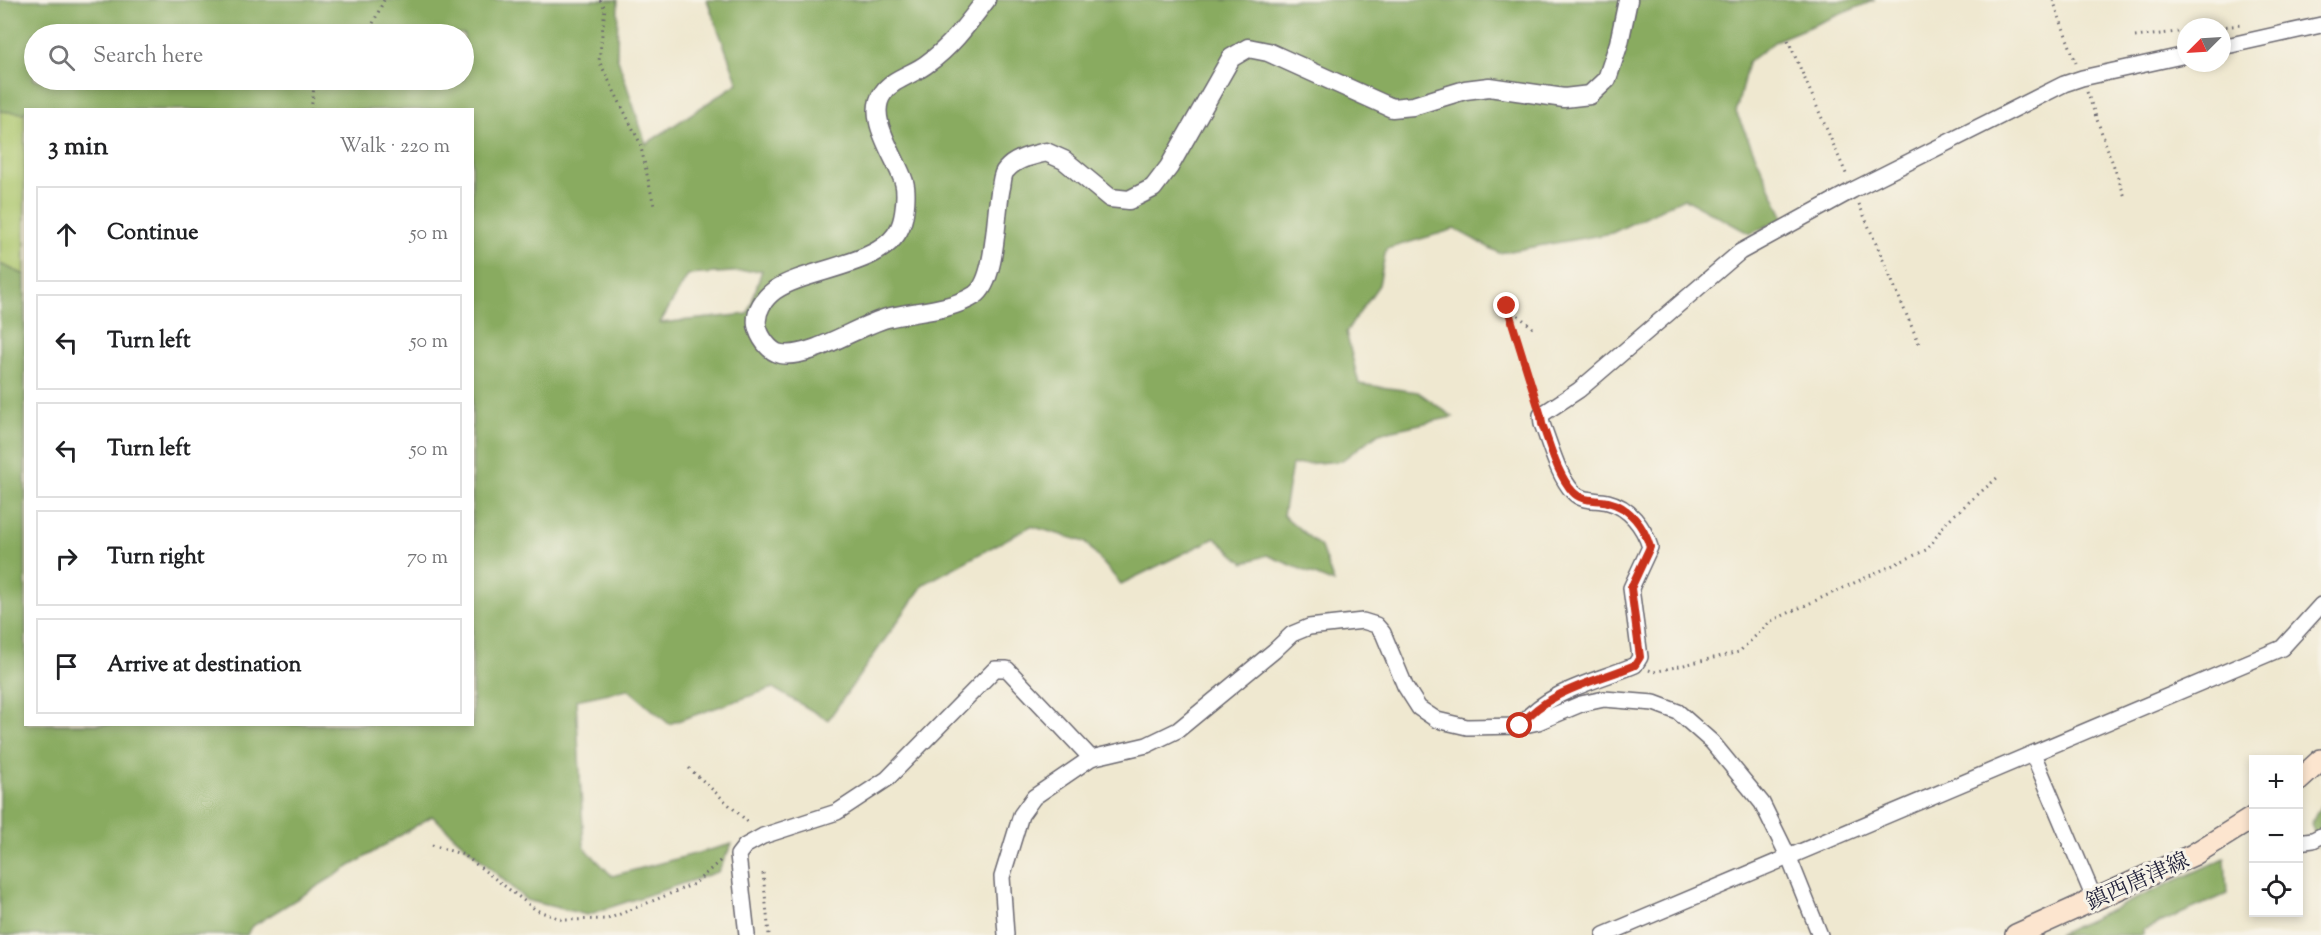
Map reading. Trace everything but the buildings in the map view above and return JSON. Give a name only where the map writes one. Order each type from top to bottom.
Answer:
[{"type":"main road","points":[[2303,776],[2321,760]]},
{"type":"main road","name":"鎮西唐津線","points":[[2016,935],[2193,855],[2249,821]]},
{"type":"street","points":[[986,0],[954,40],[937,56],[883,93],[877,108],[880,126],[905,184],[902,222],[891,242],[876,252],[792,280],[773,292],[759,307],[757,325],[766,345],[779,354],[801,354],[885,319],[952,304],[976,294],[984,283],[993,253],[1004,171],[1020,159],[1046,152],[1064,160],[1110,198],[1129,200],[1153,188],[1169,167],[1231,58],[1248,48],[1268,52],[1392,108],[1413,106],[1465,90],[1489,87],[1564,98],[1590,94],[1607,79],[1619,43],[1628,0]]},
{"type":"street","points":[[2231,45],[2321,25]]},
{"type":"street","points":[[1520,726],[1527,717],[1555,695],[1635,665],[1640,657],[1631,588],[1650,547],[1646,533],[1630,513],[1609,502],[1585,499],[1574,493],[1564,480],[1541,416],[1579,390],[1740,252],[1853,190],[2064,84],[2177,57]]},
{"type":"street","points":[[1604,935],[2282,648],[2321,605]]},
{"type":"street","points":[[1006,935],[1002,877],[1021,815],[1034,797],[1091,758],[1147,745],[1178,730],[1275,651],[1292,634],[1309,627],[1363,621],[1376,625],[1383,633],[1405,686],[1419,708],[1437,720],[1467,727],[1520,726],[1538,722],[1581,704],[1604,699],[1654,702],[1678,712],[1712,742],[1762,804],[1789,858],[1820,935]]},
{"type":"street","points":[[747,935],[738,855],[745,846],[763,836],[837,812],[887,780],[995,669],[1007,669],[1091,758]]},
{"type":"street","points":[[2033,754],[2091,891]]},
{"type":"street","points":[[2303,841],[2321,836]]},
{"type":"path","points":[[373,24],[384,0]]},
{"type":"path","points":[[600,0],[605,8],[599,61],[640,143],[654,206]]},
{"type":"path","points":[[2053,0],[2125,197]]},
{"type":"path","points":[[2135,37],[2177,32]]},
{"type":"path","points":[[1788,40],[1920,346]]},
{"type":"path","points":[[311,108],[314,90]]},
{"type":"path","points":[[1533,328],[1507,306],[1541,416]]},
{"type":"path","points":[[1635,665],[1654,672],[1739,652],[1771,621],[1928,549],[1947,522],[1997,478]]},
{"type":"path","points":[[689,768],[763,836]]},
{"type":"path","points":[[432,845],[464,855],[536,910],[563,920],[608,919],[694,884],[721,860],[738,855]]},
{"type":"path","points":[[763,873],[769,935]]},
{"type":"green space","points":[[0,0],[618,0],[617,56],[646,144],[738,83],[707,0],[1875,0],[1777,40],[1748,62],[1736,112],[1784,218],[1750,234],[1684,198],[1612,233],[1499,253],[1455,229],[1386,249],[1379,285],[1346,332],[1359,384],[1418,392],[1453,417],[1379,433],[1341,461],[1292,465],[1283,515],[1321,547],[1334,583],[1267,555],[1244,563],[1215,538],[1121,584],[1085,542],[1031,526],[924,584],[828,720],[773,688],[669,724],[628,689],[576,700],[584,847],[612,876],[732,844],[718,872],[587,915],[526,900],[432,816],[251,927],[247,935],[0,935],[0,264],[24,275],[24,726],[474,726],[474,108],[24,108],[24,113],[0,111]],"holes":[[[762,270],[748,314],[660,323],[688,275]]]},
{"type":"green space","points":[[0,111],[24,113],[24,275],[0,264]]},
{"type":"green space","points":[[2321,805],[2321,851],[2311,824]]},
{"type":"green space","points":[[2225,858],[2227,894],[2143,930],[2143,935],[2057,935]]},
{"type":"route","points":[[1507,306],[1542,424],[1564,480],[1574,493],[1585,499],[1609,502],[1630,513],[1646,533],[1650,547],[1631,588],[1640,657],[1635,665],[1555,695],[1527,717],[1520,726]]}]
